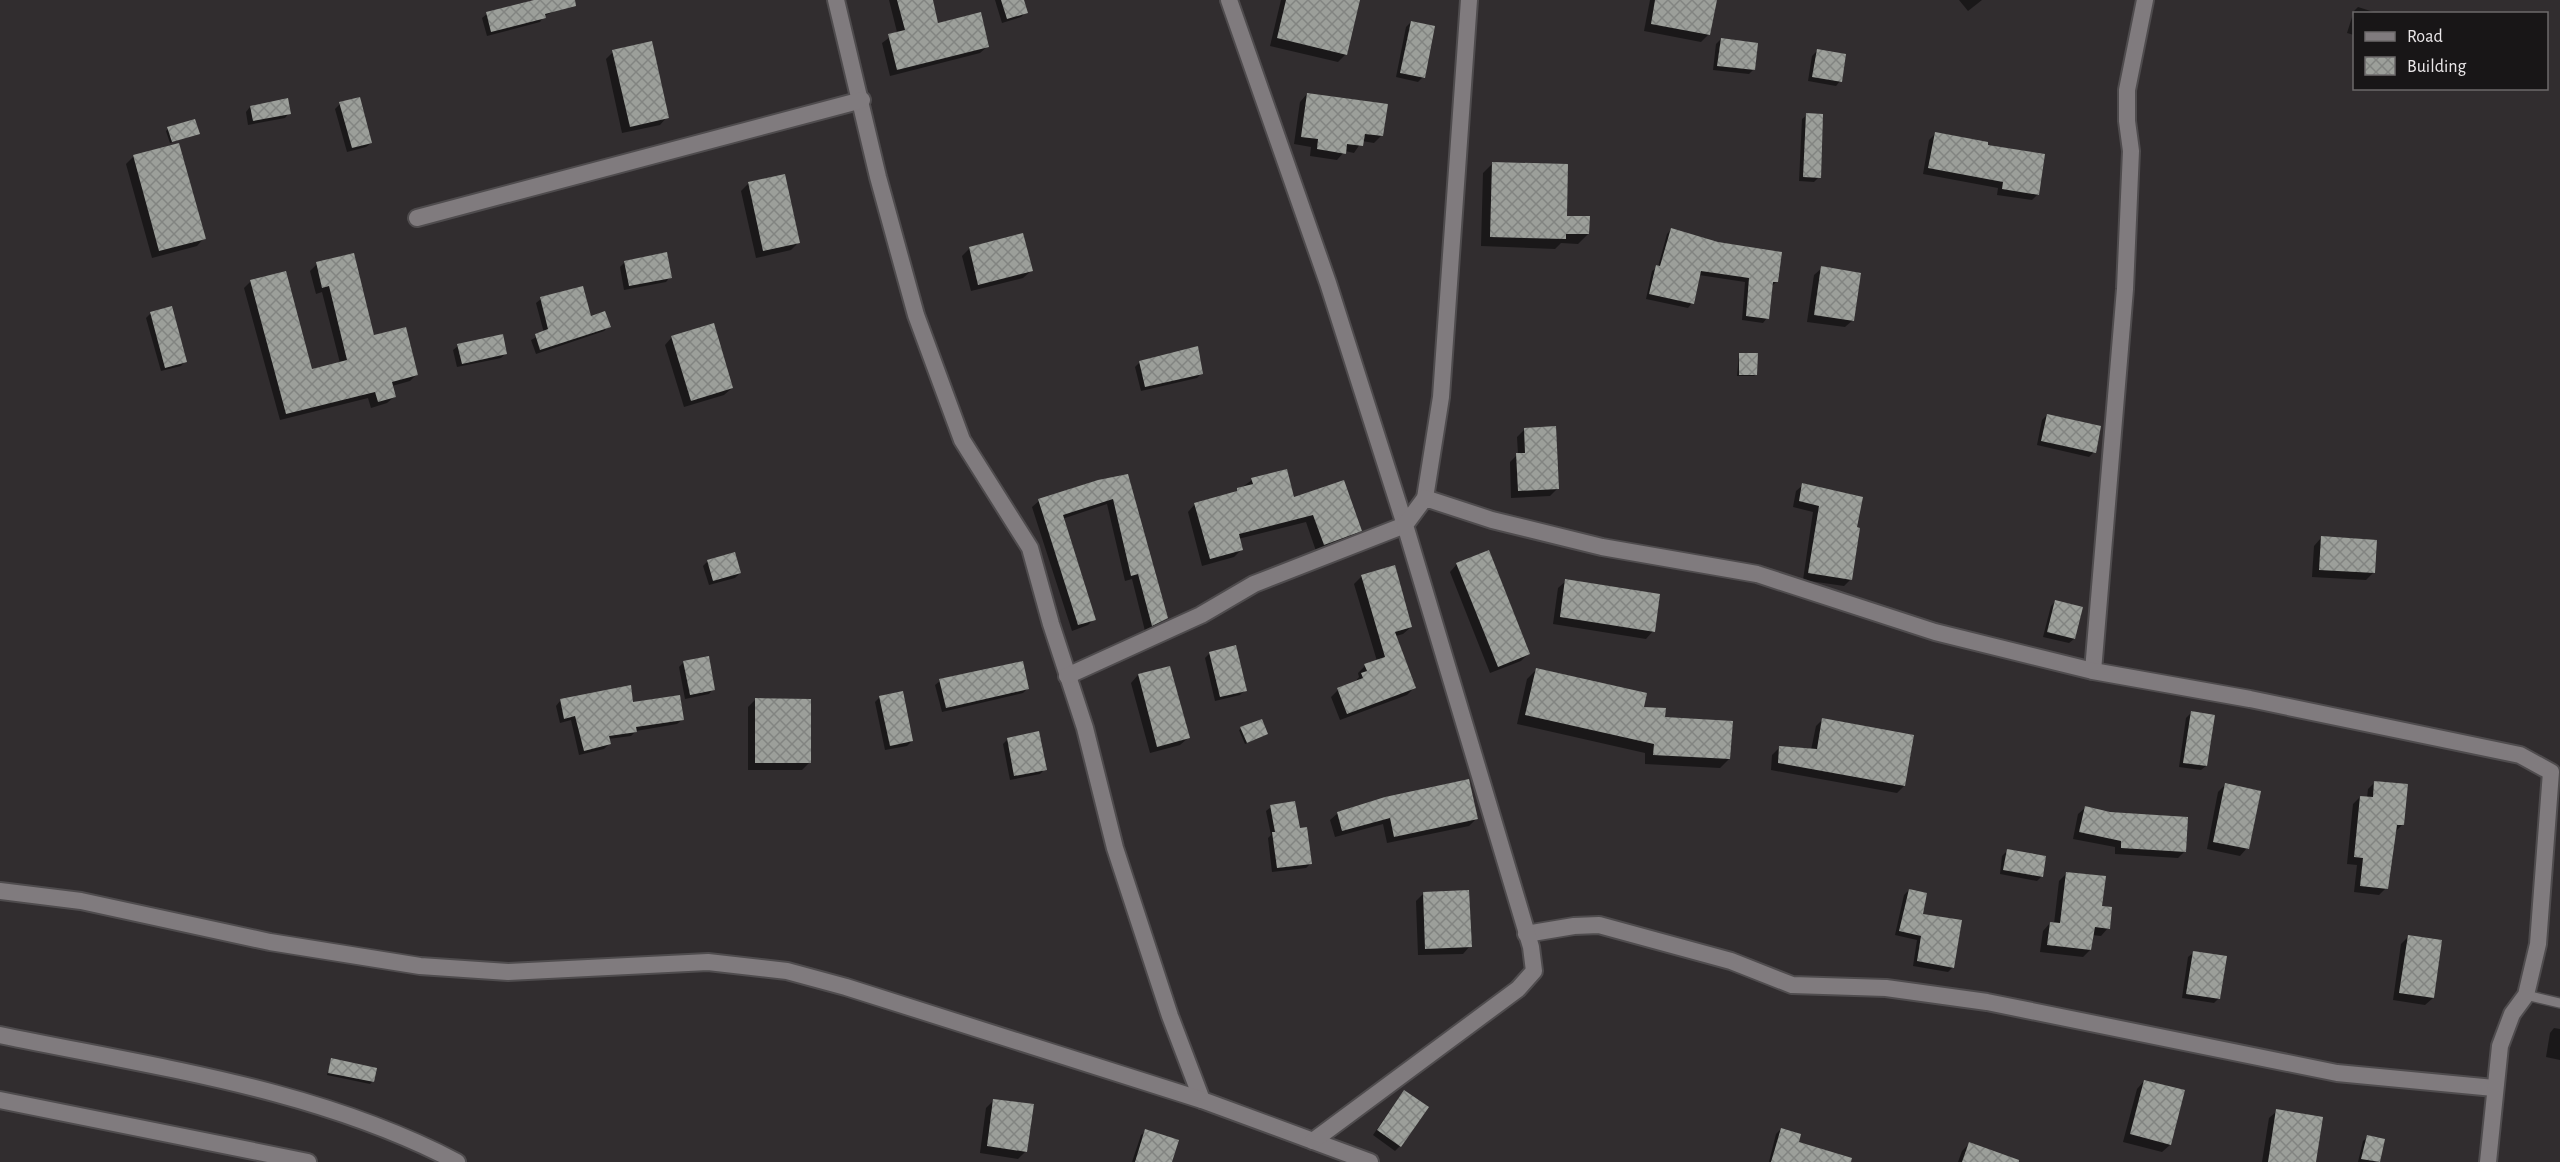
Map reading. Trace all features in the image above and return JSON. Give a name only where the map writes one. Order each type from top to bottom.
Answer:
[{"type":"street","points":[[836,0],[897,250],[928,351],[962,440],[1029,548],[1085,728],[1115,848],[1170,1016],[1202,1100]]},
{"type":"street","points":[[1229,0],[1328,283],[1405,525],[1526,934],[1534,971],[1518,989],[1314,1141]]},
{"type":"street","points":[[1067,676],[1201,615],[1254,584],[1405,525],[1425,498],[1441,397],[1469,0]]},
{"type":"street","points":[[2093,671],[2125,289],[2131,151],[2127,121],[2127,90],[2145,0]]},
{"type":"street","points":[[417,218],[862,100]]},
{"type":"street","points":[[1425,498],[1492,519],[1602,547],[1757,574],[1935,632],[2093,671],[2250,699],[2520,755],[2556,773],[2538,944],[2526,995],[2512,1014],[2500,1046],[2488,1162]]},
{"type":"street","points":[[0,891],[81,901],[270,942],[420,966],[508,972],[708,962],[787,971],[846,987],[1202,1100],[1370,1162]]},
{"type":"street","points":[[1526,934],[1574,926],[1599,925],[1731,961],[1792,985],[1886,988],[1987,1002],[2337,1073],[2494,1088]]},
{"type":"street","points":[[0,1035],[284,1095],[394,1134],[457,1162]]},
{"type":"street","points":[[0,1100],[308,1162]]},
{"type":"lane","points":[[2526,995],[2560,1003]]},
{"type":"building","points":[[534,0],[575,0],[576,6],[545,14],[546,18],[491,32],[486,12]]},
{"type":"building","points":[[897,0],[933,0],[938,23],[981,12],[989,47],[897,70],[888,34],[905,30]]},
{"type":"building","points":[[1001,0],[1024,0],[1028,13],[1007,19]]},
{"type":"building","points":[[1286,0],[1360,0],[1347,55],[1277,38]]},
{"type":"building","points":[[1655,0],[1717,0],[1710,35],[1651,24]]},
{"type":"building","points":[[1411,21],[1435,26],[1425,78],[1400,73]]},
{"type":"building","points":[[1721,38],[1758,43],[1755,70],[1717,66]]},
{"type":"building","points":[[652,41],[669,118],[630,127],[612,50]]},
{"type":"building","points":[[1817,49],[1846,54],[1842,82],[1812,77]]},
{"type":"building","points":[[1307,93],[1388,104],[1383,136],[1365,134],[1363,146],[1347,144],[1346,154],[1317,149],[1318,139],[1301,137]]},
{"type":"building","points":[[360,97],[372,143],[352,148],[339,102]]},
{"type":"building","points":[[288,98],[291,114],[253,121],[250,106]]},
{"type":"building","points":[[1806,113],[1823,114],[1821,178],[1803,177]]},
{"type":"building","points":[[195,119],[200,134],[172,142],[167,127]]},
{"type":"building","points":[[1935,132],[1988,142],[1988,145],[2045,154],[2039,195],[2002,189],[2003,182],[1928,168]]},
{"type":"building","points":[[179,143],[206,239],[159,251],[133,155]]},
{"type":"building","points":[[1492,162],[1568,164],[1567,216],[1590,216],[1589,234],[1566,234],[1566,239],[1490,237]]},
{"type":"building","points":[[785,174],[800,243],[763,251],[748,182]]},
{"type":"building","points":[[1671,228],[1718,242],[1782,252],[1778,282],[1773,282],[1769,319],[1746,316],[1749,278],[1701,271],[1694,304],[1649,294],[1656,265],[1660,266]]},
{"type":"building","points":[[1023,233],[1033,271],[978,285],[969,247]]},
{"type":"building","points":[[667,252],[672,278],[629,286],[624,261]]},
{"type":"building","points":[[354,253],[374,335],[406,327],[418,375],[392,382],[396,397],[378,402],[375,392],[286,414],[250,280],[286,271],[312,369],[347,360],[329,286],[322,288],[316,262]]},
{"type":"building","points":[[1821,266],[1861,273],[1854,321],[1814,315]]},
{"type":"building","points":[[583,286],[591,316],[605,311],[611,327],[540,350],[535,334],[548,329],[540,297]]},
{"type":"building","points":[[172,306],[187,362],[165,368],[150,312]]},
{"type":"building","points":[[714,323],[733,388],[691,401],[671,336]]},
{"type":"building","points":[[503,334],[507,354],[462,364],[457,344]]},
{"type":"building","points":[[1198,346],[1203,374],[1145,387],[1139,361]]},
{"type":"building","points":[[1739,353],[1758,353],[1757,375],[1739,375]]},
{"type":"building","points":[[2047,414],[2101,426],[2096,453],[2041,441]]},
{"type":"building","points":[[1556,426],[1559,489],[1518,491],[1516,453],[1525,453],[1524,428]]},
{"type":"building","points":[[1287,469],[1294,497],[1344,480],[1362,531],[1324,545],[1313,515],[1239,534],[1243,550],[1210,559],[1194,503],[1253,484],[1251,478]]},
{"type":"building","points":[[1128,474],[1168,618],[1152,626],[1138,574],[1131,576],[1113,499],[1063,515],[1096,620],[1078,625],[1038,499],[1098,480]]},
{"type":"building","points":[[1802,483],[1863,497],[1857,527],[1860,528],[1852,580],[1808,573],[1819,506],[1799,501]]},
{"type":"building","points":[[2321,536],[2377,540],[2375,573],[2319,570]]},
{"type":"building","points":[[1489,550],[1530,654],[1498,667],[1456,563]]},
{"type":"building","points":[[735,552],[741,573],[713,581],[707,560]]},
{"type":"building","points":[[1395,565],[1412,627],[1395,632],[1416,688],[1347,714],[1337,688],[1363,678],[1361,673],[1367,671],[1364,664],[1385,657],[1361,575]]},
{"type":"building","points":[[1565,579],[1660,594],[1655,632],[1560,617]]},
{"type":"building","points":[[2055,600],[2083,607],[2075,639],[2047,632]]},
{"type":"building","points":[[1236,645],[1247,691],[1220,697],[1209,652]]},
{"type":"building","points":[[709,656],[715,690],[690,695],[683,661]]},
{"type":"building","points":[[1023,661],[1029,689],[946,708],[939,679]]},
{"type":"building","points":[[1170,666],[1190,738],[1157,747],[1138,674]]},
{"type":"building","points":[[1536,668],[1647,693],[1644,707],[1666,708],[1665,717],[1733,721],[1730,759],[1653,755],[1654,744],[1525,715]]},
{"type":"building","points":[[631,685],[633,702],[680,695],[684,720],[636,727],[637,732],[609,736],[611,744],[584,751],[575,716],[564,719],[560,699]]},
{"type":"building","points":[[903,691],[913,741],[890,746],[879,696]]},
{"type":"building","points":[[755,698],[811,699],[811,763],[755,763]]},
{"type":"building","points":[[2191,711],[2215,715],[2207,766],[2183,763]]},
{"type":"building","points":[[1822,718],[1914,735],[1905,786],[1778,763],[1779,746],[1817,749]]},
{"type":"building","points":[[1262,719],[1268,734],[1247,743],[1240,727]]},
{"type":"building","points":[[1039,731],[1047,770],[1014,776],[1007,738]]},
{"type":"building","points":[[1469,779],[1478,819],[1394,837],[1390,818],[1342,831],[1337,812],[1385,797]]},
{"type":"building","points":[[2374,781],[2408,784],[2404,825],[2397,825],[2388,889],[2360,886],[2363,858],[2354,857],[2360,796],[2373,797]]},
{"type":"building","points":[[2225,783],[2261,791],[2249,849],[2213,842]]},
{"type":"building","points":[[1295,801],[1300,828],[1307,827],[1312,864],[1277,868],[1272,832],[1275,832],[1270,805]]},
{"type":"building","points":[[2085,806],[2110,812],[2188,817],[2186,852],[2121,848],[2121,841],[2079,832]]},
{"type":"building","points":[[2007,849],[2046,856],[2043,877],[2003,870]]},
{"type":"building","points":[[2066,872],[2106,876],[2102,906],[2112,907],[2110,929],[2095,927],[2091,950],[2047,945],[2050,922],[2060,923]]},
{"type":"building","points":[[1909,889],[1927,893],[1923,914],[1962,920],[1954,968],[1917,961],[1921,936],[1899,931]]},
{"type":"building","points":[[1469,890],[1472,947],[1425,949],[1423,892]]},
{"type":"building","points":[[2408,935],[2442,940],[2434,998],[2399,993]]},
{"type":"building","points":[[2193,951],[2227,956],[2220,999],[2186,994]]},
{"type":"building","points":[[331,1058],[377,1068],[374,1082],[328,1073]]},
{"type":"building","points":[[2144,1080],[2185,1090],[2171,1145],[2130,1134]]},
{"type":"building","points":[[1404,1090],[1429,1107],[1401,1147],[1377,1130]]},
{"type":"building","points":[[993,1099],[1034,1104],[1027,1152],[987,1146]]},
{"type":"building","points":[[2276,1109],[2323,1117],[2316,1162],[2268,1162]]},
{"type":"building","points":[[1781,1128],[1801,1134],[1799,1142],[1852,1158],[1851,1162],[1771,1162]]},
{"type":"building","points":[[1145,1129],[1179,1140],[1172,1162],[1135,1162]]},
{"type":"building","points":[[2367,1135],[2385,1139],[2380,1162],[2361,1159]]},
{"type":"building","points":[[1969,1142],[2019,1160],[2019,1162],[1962,1162]]}]
